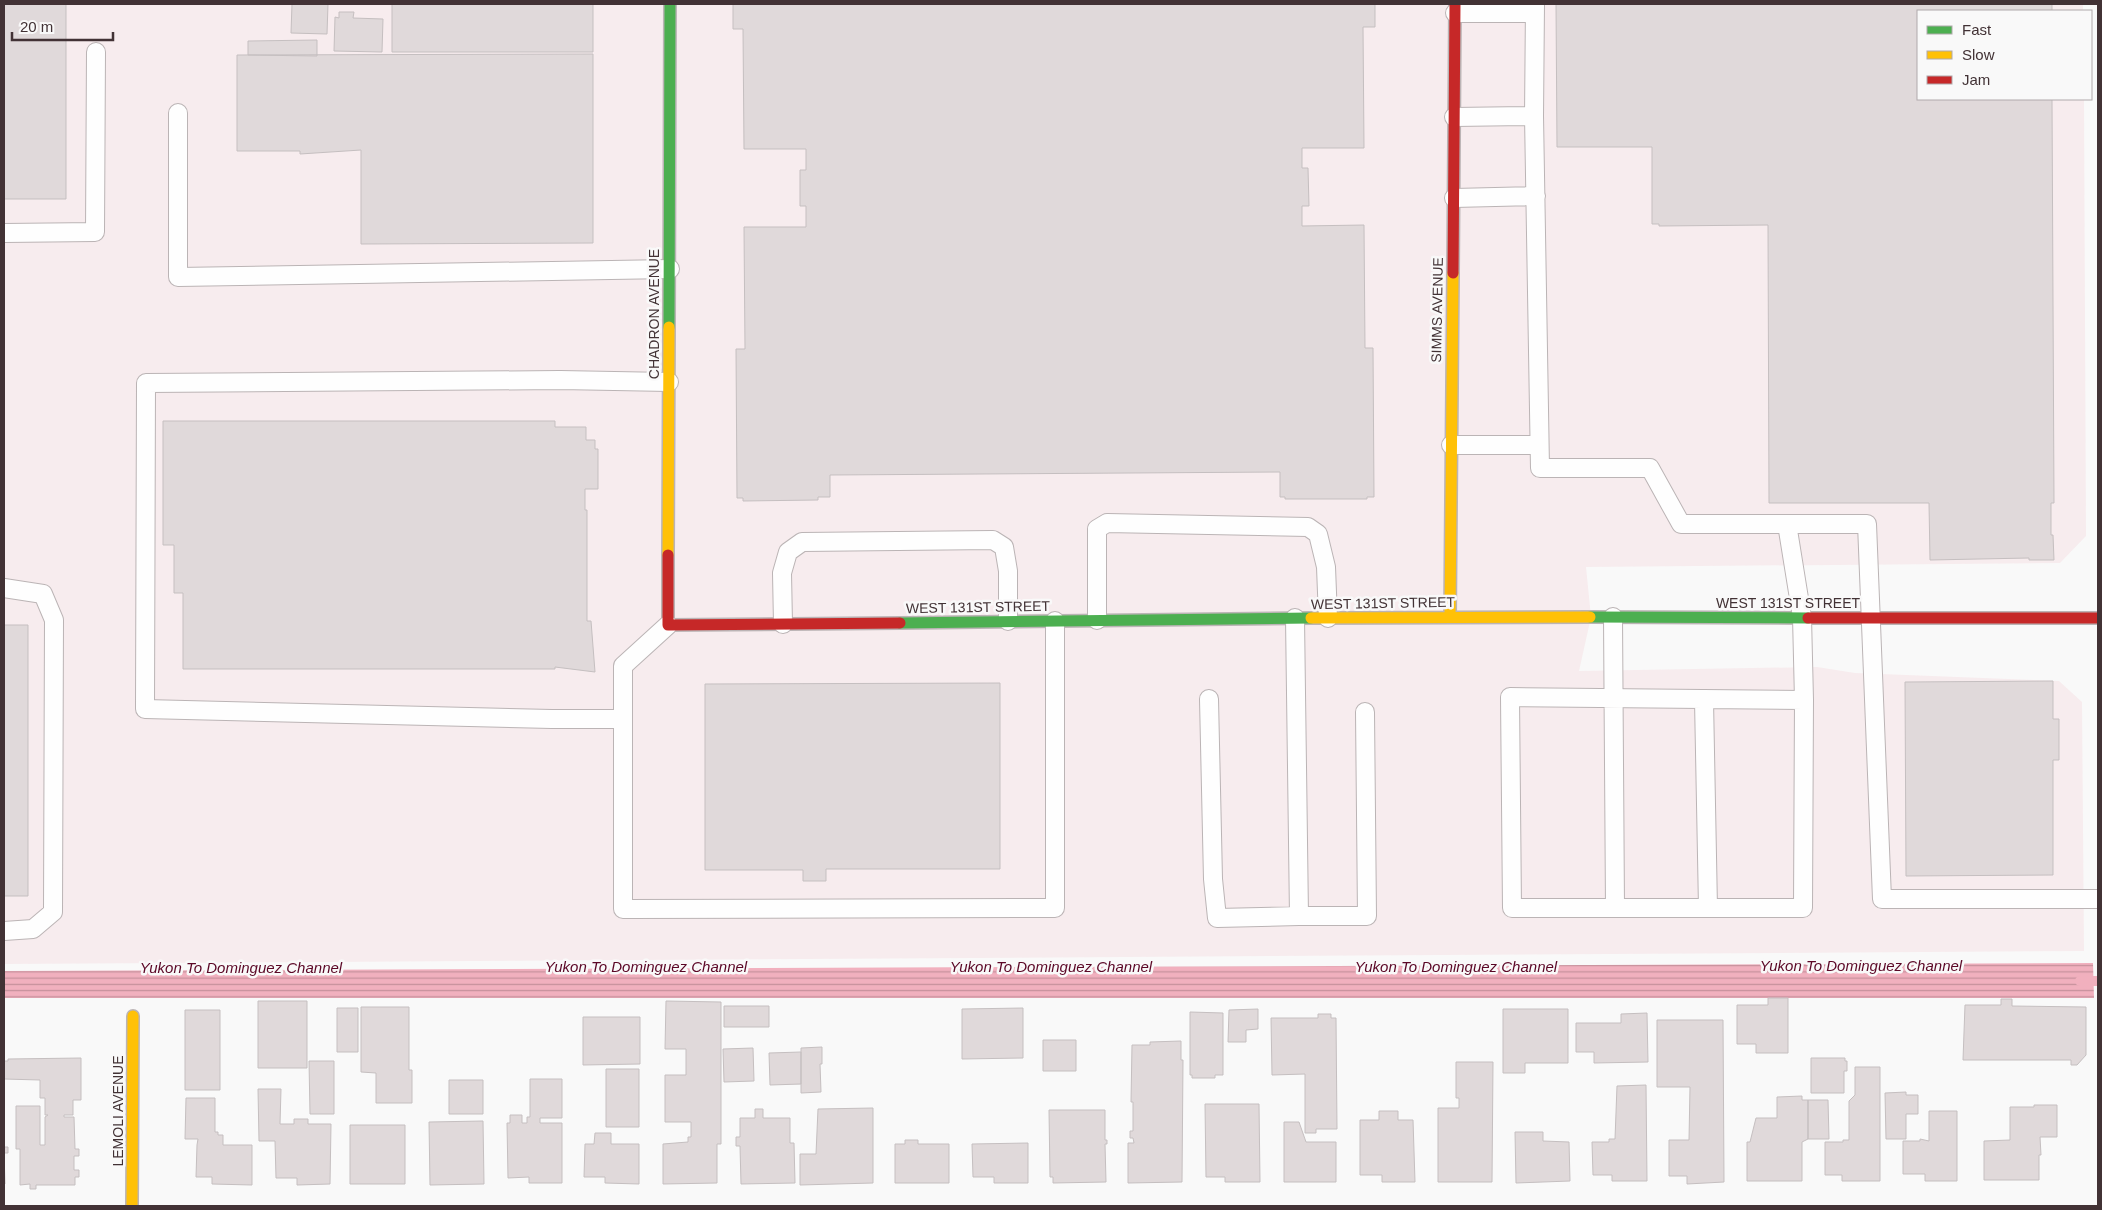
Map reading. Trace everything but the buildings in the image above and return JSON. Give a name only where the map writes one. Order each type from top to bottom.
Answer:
[{"type":"street","name":"CHADRON AVENUE","points":[[668,625],[670,4]]},
{"type":"street","name":"SIMMS AVENUE","points":[[1450,617],[1455,8]]},
{"type":"street","name":"WEST 131ST STREET","points":[[668,625],[1450,617],[2098,618]]},
{"type":"street","name":"LEMOLI AVENUE","points":[[132,1206],[133,1016]]},
{"type":"lane","points":[[1455,8],[1535,8],[1534,116],[1540,468],[1650,468],[1681,524],[1867,524],[1882,899],[2098,899]]},
{"type":"lane","points":[[4,233],[95,232],[96,52]]},
{"type":"lane","points":[[178,113],[178,277],[670,269]]},
{"type":"lane","points":[[1454,117],[1534,116]]},
{"type":"lane","points":[[1454,198],[1536,196]]},
{"type":"lane","points":[[623,719],[552,720],[145,709],[146,383],[560,380],[669,382]]},
{"type":"lane","points":[[1451,445],[1539,445]]},
{"type":"lane","points":[[1097,620],[1097,529],[1107,523],[1308,526],[1318,534],[1326,567],[1328,618]]},
{"type":"lane","points":[[1787,524],[1802,617],[1804,700],[1803,908],[1512,908],[1510,698],[1804,700]]},
{"type":"lane","points":[[783,624],[782,573],[788,552],[802,542],[993,540],[1004,547],[1008,570],[1008,621]]},
{"type":"lane","points":[[4,588],[43,594],[54,620],[53,912],[33,929],[4,931]]},
{"type":"lane","points":[[1613,617],[1612,699],[1615,908]]},
{"type":"lane","points":[[1295,618],[1299,916]]},
{"type":"lane","points":[[668,625],[623,666],[623,909],[1055,908],[1055,621]]},
{"type":"lane","points":[[1210,699],[1213,878],[1216,918],[1367,916],[1365,712]]},
{"type":"lane","points":[[1704,700],[1708,908]]},
{"type":"shaded area","points":[[4,4],[2083,4],[2083,10],[1917,10],[1917,100],[2084,100],[2086,536],[2060,563],[1586,567],[1591,617],[1579,671],[1817,667],[1855,673],[2059,681],[2082,702],[2084,951],[4,964]]},
{"type":"water","points":[[2093,963],[2094,998],[4,998],[4,971]]},
{"type":"waterway","name":"Yukon To Dominguez Channel","points":[[2080,981],[2098,981]]},
{"type":"traffic: fast","points":[[669,327],[670,4]]},
{"type":"traffic: fast","points":[[1590,617],[1808,618]]},
{"type":"traffic: fast","points":[[900,623],[1311,618]]},
{"type":"traffic: slow","points":[[1450,617],[1453,273]]},
{"type":"traffic: slow","points":[[668,555],[669,327]]},
{"type":"traffic: slow","points":[[1311,618],[1590,617]]},
{"type":"traffic: slow","points":[[132,1206],[133,1016]]},
{"type":"traffic: jam","points":[[1453,273],[1455,4]]},
{"type":"traffic: jam","points":[[668,555],[668,625],[900,623]]},
{"type":"traffic: jam","points":[[1808,618],[2098,618]]}]
